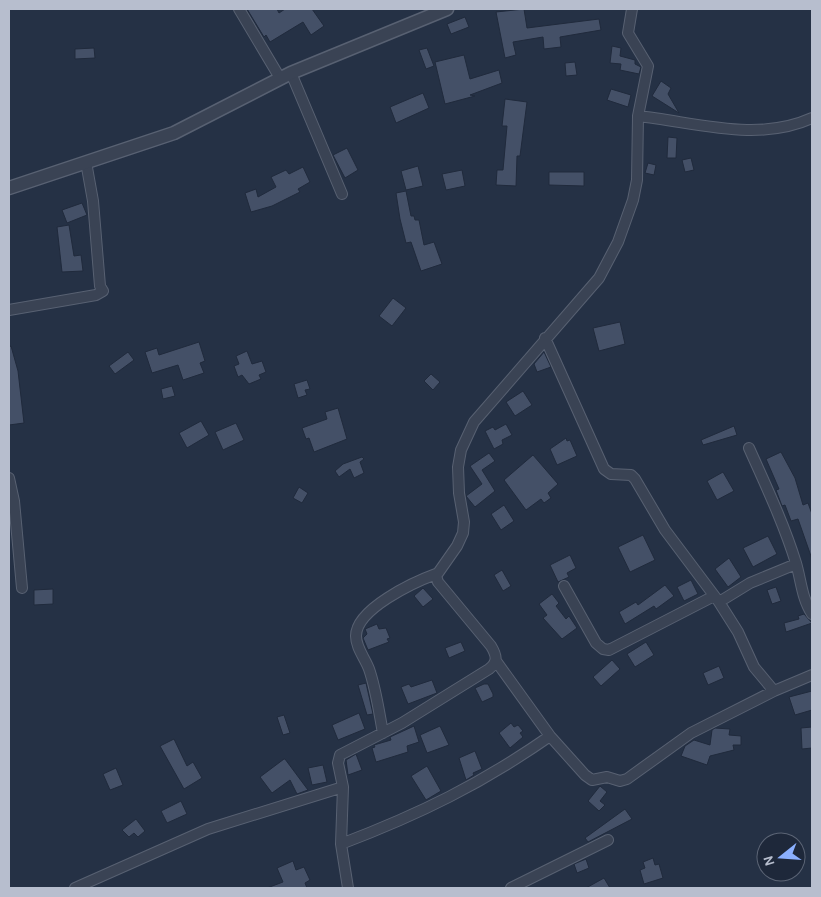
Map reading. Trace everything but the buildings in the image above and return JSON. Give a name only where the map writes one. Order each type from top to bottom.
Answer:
[{"type":"street","points":[[239,9],[286,76],[342,194]]},
{"type":"street","points":[[9,188],[174,133],[286,76],[447,9]]},
{"type":"street","points":[[383,733],[369,668],[357,640],[358,627],[374,609],[392,596],[414,582],[436,574],[457,546],[463,533],[464,522],[457,477],[461,450],[471,428],[479,414],[599,278],[618,242],[636,190],[638,116],[648,66],[628,33],[632,9]]},
{"type":"street","points":[[638,116],[726,129],[764,130],[801,124],[812,118]]},
{"type":"street","points":[[9,310],[96,295],[103,291],[100,286],[93,202],[86,162]]},
{"type":"street","points":[[545,338],[604,469],[611,474],[632,476],[665,530],[717,599],[745,644],[754,668],[774,691]]},
{"type":"street","points":[[749,448],[776,508],[796,564],[806,602],[812,614]]},
{"type":"street","points":[[9,478],[14,501],[22,588]]},
{"type":"street","points":[[564,586],[596,644],[603,649],[609,650],[750,583],[796,564]]},
{"type":"street","points":[[436,574],[438,582],[492,646],[496,654],[496,661],[550,736],[588,778],[594,780],[607,777],[624,781],[691,733],[774,691],[812,676]]},
{"type":"street","points":[[348,888],[341,844],[343,787],[338,763],[341,753],[383,733],[488,669],[496,661]]},
{"type":"street","points":[[341,844],[424,810],[464,790],[507,766],[550,736]]},
{"type":"street","points":[[75,888],[208,829],[343,787]]},
{"type":"street","points":[[512,888],[608,840]]}]
